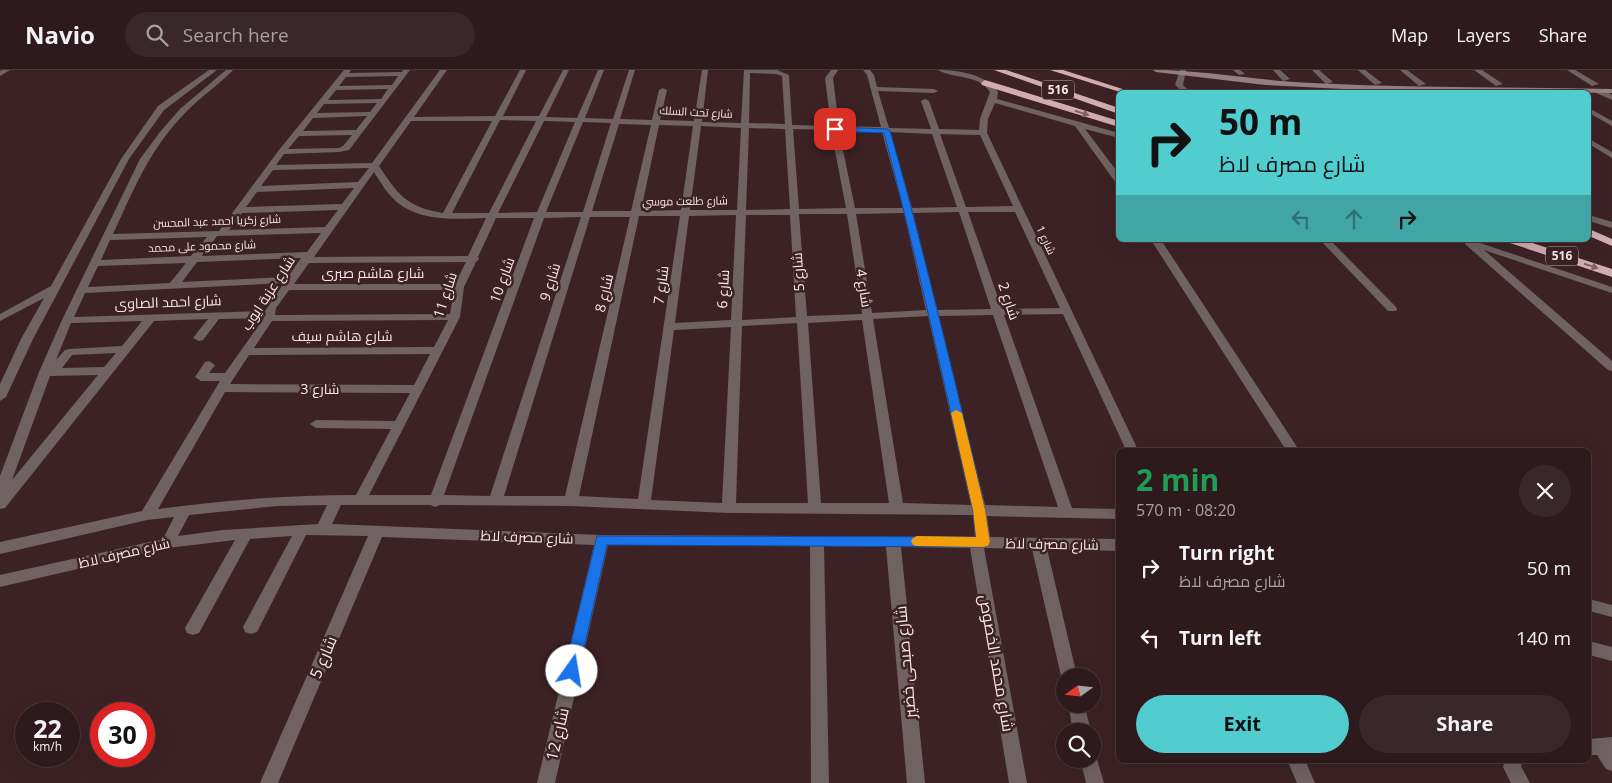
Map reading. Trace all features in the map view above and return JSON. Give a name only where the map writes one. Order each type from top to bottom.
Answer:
[{"type":"highway","name":"516","points":[[998,70],[1116,110]]},
{"type":"highway","name":"516","points":[[1054,70],[1121,90]]},
{"type":"highway","points":[[985,83],[1116,123]]},
{"type":"highway","points":[[1591,233],[1612,243]]},
{"type":"highway","name":"516","points":[[1591,237],[1612,243]]},
{"type":"highway","name":"516","points":[[1517,242],[1612,273]]},
{"type":"main road","points":[[1156,70],[1265,83],[1474,90]]},
{"type":"main road","points":[[1209,70],[1329,82],[1499,84],[1597,88],[1612,91]]},
{"type":"main road","points":[[1572,90],[1597,88],[1612,84]]},
{"type":"street","points":[[0,74],[7,70]]},
{"type":"street","points":[[0,398],[27,338],[125,159],[161,108],[214,70]]},
{"type":"street","points":[[0,494],[68,320],[144,159],[155,141],[183,108],[230,70]]},
{"type":"street","name":"شارع عزبة ايوب","points":[[147,516],[221,388],[269,316],[271,308],[444,70]]},
{"type":"street","points":[[446,216],[523,70]]},
{"type":"street","name":"شارع 11","points":[[360,500],[455,317],[459,287],[474,259],[492,216],[566,70]]},
{"type":"street","name":"شارع 10","points":[[435,502],[540,216],[582,120],[601,70]]},
{"type":"street","name":"شارع 9","points":[[495,502],[632,70]]},
{"type":"street","name":"شارع 7","points":[[644,503],[705,70]]},
{"type":"street","name":"شارع 6","points":[[729,508],[735,324],[747,70]]},
{"type":"street","name":"شارع 5","points":[[747,70],[777,72],[785,75],[815,508]]},
{"type":"street","name":"شارع 4","points":[[835,70],[829,78],[835,129],[851,210],[897,508]]},
{"type":"street","points":[[941,70],[975,78],[985,83],[994,92],[983,120],[983,133]]},
{"type":"street","points":[[1276,70],[1286,79]]},
{"type":"street","points":[[1315,70],[1329,82]]},
{"type":"street","points":[[1361,70],[1378,83]]},
{"type":"street","points":[[1403,70],[1422,84]]},
{"type":"street","points":[[1476,70],[1499,84]]},
{"type":"street","points":[[1570,70],[1612,98]]},
{"type":"street","points":[[174,285],[240,210],[282,152],[346,72],[406,72]]},
{"type":"street","points":[[282,152],[343,150],[406,72]]},
{"type":"street","points":[[868,72],[887,131],[908,210],[979,510]]},
{"type":"street","points":[[1182,72],[1179,85],[1184,90]]},
{"type":"street","points":[[333,88],[393,87]]},
{"type":"street","points":[[347,102],[358,88]]},
{"type":"street","points":[[874,89],[934,91]]},
{"type":"street","name":"شارع 8","points":[[571,501],[663,90]]},
{"type":"street","name":"شارع 2","points":[[925,100],[1066,511]]},
{"type":"street","points":[[992,100],[1116,135]]},
{"type":"street","points":[[322,102],[382,101]]},
{"type":"street","points":[[1591,111],[1612,124]]},
{"type":"street","points":[[310,116],[372,114]]},
{"type":"street","name":"شارع تحت السلك","points":[[408,119],[499,118],[698,122],[788,128],[983,133]]},
{"type":"street","points":[[1078,125],[1103,156],[1116,177]]},
{"type":"street","points":[[296,134],[358,132]]},
{"type":"street","name":"شارع 1","points":[[983,133],[1131,448]]},
{"type":"street","points":[[1591,142],[1612,156]]},
{"type":"street","points":[[272,168],[374,165]]},
{"type":"street","name":"شارع طلعت موسي","points":[[374,165],[395,198],[403,204],[422,212],[446,216],[1018,209]]},
{"type":"street","points":[[256,189],[360,185]]},
{"type":"street","points":[[240,210],[344,207]]},
{"type":"street","points":[[1591,219],[1612,225]]},
{"type":"street","name":"شارع زكريا احمد عبد المحسن","points":[[107,237],[328,230]]},
{"type":"street","points":[[1157,242],[1292,448]]},
{"type":"street","points":[[1327,242],[1392,309]]},
{"type":"street","points":[[1466,242],[1612,367]]},
{"type":"street","points":[[1468,242],[1612,290]]},
{"type":"street","name":"شارع محمود على محمد","points":[[95,262],[308,258],[474,259]]},
{"type":"street","name":"شارع هاشم صبرى","points":[[81,290],[174,285],[289,283],[459,287]]},
{"type":"street","points":[[0,318],[55,288]]},
{"type":"street","points":[[669,327],[933,313],[1066,311]]},
{"type":"street","points":[[199,338],[216,316]]},
{"type":"street","name":"شارع احمد الصاوى","points":[[68,320],[216,316],[455,317]]},
{"type":"street","points":[[0,504],[151,318]]},
{"type":"street","points":[[48,372],[68,352],[126,349]]},
{"type":"street","name":"شارع هاشم سيف","points":[[246,352],[438,350]]},
{"type":"street","points":[[209,365],[201,377],[229,377]]},
{"type":"street","points":[[48,372],[108,371]]},
{"type":"street","name":"شارع 3","points":[[221,388],[418,389]]},
{"type":"street","points":[[316,424],[400,425]]},
{"type":"street","points":[[0,548],[147,516],[184,510],[234,504],[337,500],[435,502],[571,501],[729,508],[897,508],[1116,514]]},
{"type":"street","points":[[322,530],[337,500]]},
{"type":"street","points":[[168,542],[184,510]]},
{"type":"street","name":"شارع محمد الخصوص","points":[[979,510],[980,542],[1018,783]]},
{"type":"street","points":[[251,627],[302,530]]},
{"type":"street","name":"شارع مصرف لاظ","points":[[0,581],[168,542],[246,533],[302,530],[378,531],[602,540],[817,540],[1116,545]]},
{"type":"street","name":"شارع 5","points":[[268,783],[378,531]]},
{"type":"street","points":[[193,628],[246,533]]},
{"type":"street","name":"شارع 12","points":[[546,783],[602,540]]},
{"type":"street","points":[[817,540],[820,783]]},
{"type":"street","name":"شارع صبحى خضير","points":[[893,541],[916,783]]},
{"type":"street","points":[[1038,543],[1067,668]]},
{"type":"street","points":[[1591,606],[1612,611]]},
{"type":"street","points":[[1591,649],[1612,654]]},
{"type":"street","points":[[1600,746],[1612,762]]},
{"type":"street","points":[[1297,763],[1306,783]]},
{"type":"street","points":[[1513,763],[1512,767],[1521,783]]},
{"type":"street","points":[[1091,768],[1095,783]]},
{"type":"slow traffic","points":[[917,541],[983,542],[979,510],[956,413]]},
{"type":"route","points":[[572,671],[602,540],[983,542],[979,510],[908,210],[887,131],[835,129]]}]
